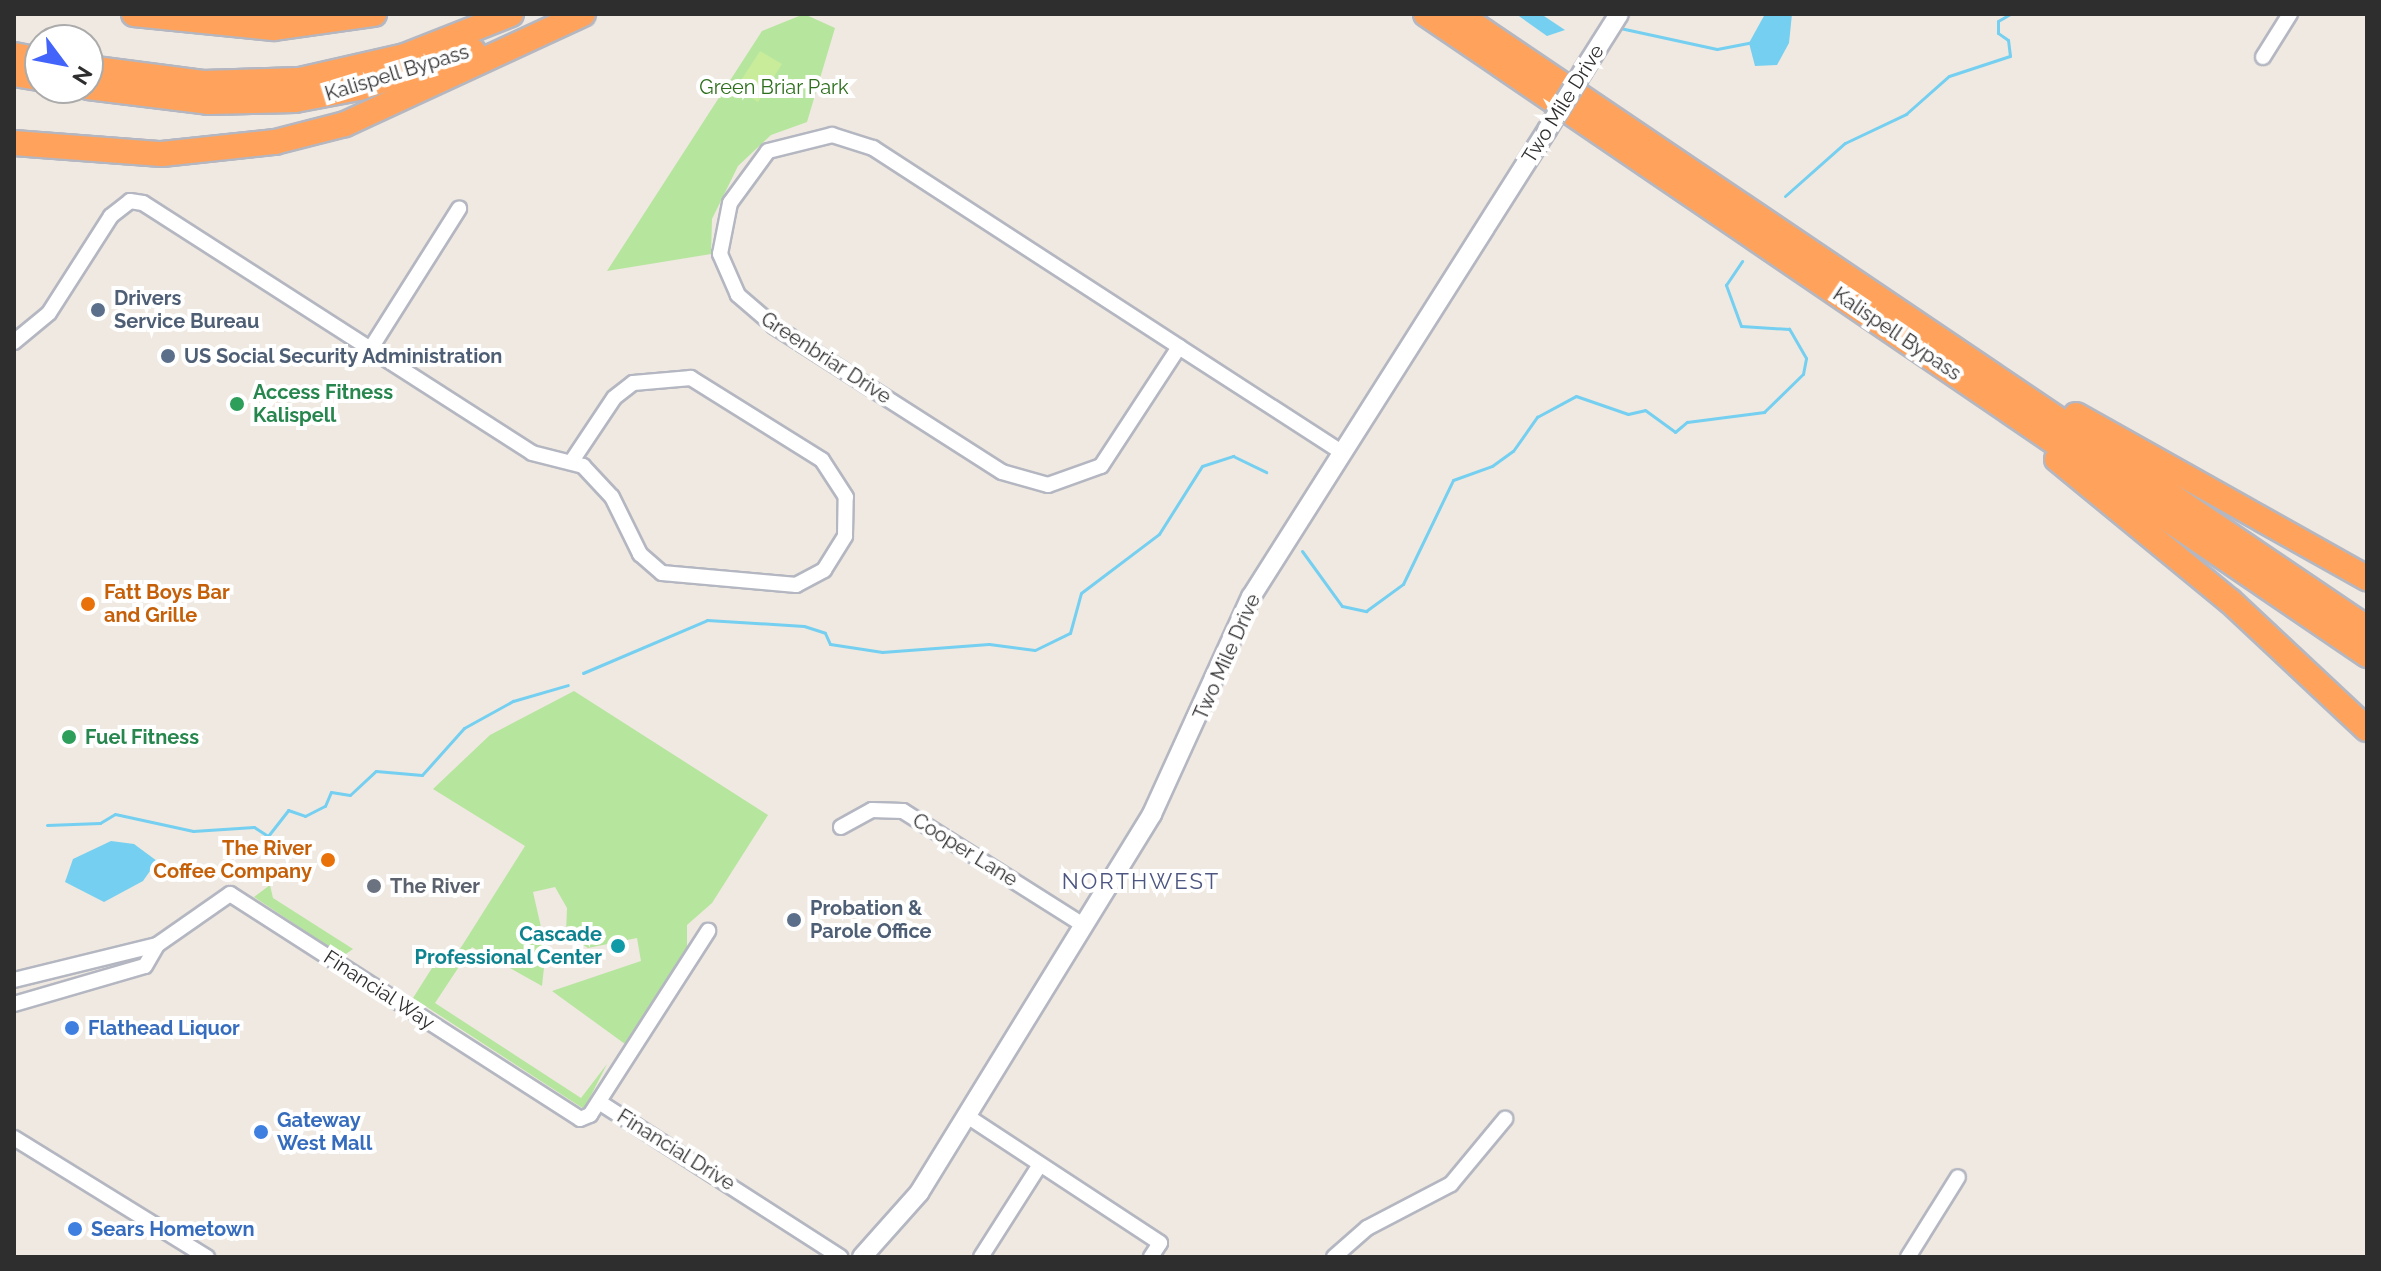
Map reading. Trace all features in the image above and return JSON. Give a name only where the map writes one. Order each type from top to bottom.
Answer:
[{"type":"highway","points":[[134,14],[273,28],[374,14]]},
{"type":"highway","name":"Kalispell Bypass","points":[[104,70],[203,83],[300,80],[405,56],[511,14]]},
{"type":"highway","name":"Kalispell Bypass","points":[[104,89],[208,102],[315,97],[420,70],[557,14]]},
{"type":"highway","points":[[14,143],[188,154],[299,137],[403,99],[583,14]]},
{"type":"highway","name":"Kalispell Bypass","points":[[1426,14],[2367,655]]},
{"type":"highway","name":"Kalispell Bypass","points":[[1458,14],[2367,628]]},
{"type":"highway","points":[[1947,369],[2230,601],[2367,729]]},
{"type":"highway","points":[[2007,383],[2110,431],[2367,578]]},
{"type":"street","name":"Two Mile Drive","points":[[862,1257],[909,1208],[1176,773],[1251,597],[1619,14]]},
{"type":"street","points":[[2263,57],[2290,14]]},
{"type":"street","name":"Greenbriar Drive","points":[[1179,347],[1101,466],[1071,482],[1025,481],[754,312],[722,265],[722,222],[768,151],[810,138],[853,138],[1179,347],[1343,453]]},
{"type":"street","points":[[14,342],[49,313],[102,226],[130,201],[371,348],[532,453],[572,461],[599,479],[632,543],[668,576],[796,585],[824,570],[845,536],[846,497],[822,460],[691,378],[633,383],[614,398],[572,461]]},
{"type":"street","points":[[371,348],[459,209]]},
{"type":"street","name":"Cooper Lane","points":[[841,827],[872,810],[903,811],[1083,925]]},
{"type":"street","name":"Financial Way","points":[[14,980],[157,945],[230,894],[580,1119],[599,1102]]},
{"type":"street","name":"Financial Drive","points":[[708,931],[599,1102],[840,1257]]},
{"type":"street","name":"Financial Way","points":[[14,1004],[145,966],[157,945]]},
{"type":"street","points":[[967,1116],[1160,1243],[1151,1257]]},
{"type":"street","points":[[1334,1257],[1367,1228],[1451,1184],[1505,1119]]},
{"type":"street","points":[[14,1138],[207,1257]]},
{"type":"street","points":[[981,1257],[1039,1166]]},
{"type":"street","points":[[1908,1257],[1958,1177]]},
{"type":"green space","name":"Green Briar Park","points":[[804,14],[835,28],[807,122],[771,135],[738,166],[712,219],[711,254],[607,271],[762,31]]},
{"type":"green space","points":[[760,51],[782,64],[758,102],[736,88]]},
{"type":"green space","points":[[574,691],[768,815],[712,903],[687,925],[687,947],[625,1044],[552,991],[641,961],[637,938],[588,948],[566,934],[567,908],[555,887],[533,892],[546,949],[542,986],[472,947],[435,1003],[581,1098],[607,1064],[584,1109],[413,998],[432,968],[448,968],[525,846],[433,789],[490,735]]},
{"type":"green space","points":[[270,885],[273,898],[353,949],[343,956],[254,897]]},
{"type":"water","points":[[1516,14],[1541,14],[1565,30],[1547,36]]},
{"type":"water","points":[[1765,14],[1792,14],[1789,43],[1777,65],[1755,66],[1749,43]]},
{"type":"water","points":[[111,841],[134,844],[157,861],[143,881],[104,902],[65,882],[73,859]]},
{"type":"waterway","points":[[1785,196],[1845,143],[1906,114],[1949,76],[2010,56],[2008,40],[1998,33],[1998,21],[2010,14]]},
{"type":"waterway","points":[[1620,28],[1717,49],[1749,43]]},
{"type":"waterway","points":[[1302,551],[1342,606],[1366,611],[1403,584],[1453,480],[1492,466],[1513,451],[1537,417],[1576,396],[1628,414],[1645,410],[1675,432],[1687,422],[1764,412],[1803,374],[1806,358],[1789,329],[1741,326],[1726,285],[1742,261]]},
{"type":"waterway","points":[[583,673],[707,620],[804,626],[825,633],[830,644],[882,652],[989,644],[1035,650],[1070,633],[1081,593],[1159,534],[1202,466],[1233,456],[1266,472]]},
{"type":"waterway","points":[[47,825],[100,823],[115,814],[193,831],[254,827],[268,836],[288,810],[305,816],[325,806],[331,792],[350,795],[376,771],[422,775],[464,728],[513,701],[568,685]]},
{"type":"place","name":"Drivers Service Bureau","points":[[98,310]]},
{"type":"place","name":"US Social Security Administration","points":[[168,356]]},
{"type":"place","name":"Access Fitness Kalispell","points":[[237,404]]},
{"type":"place","name":"Fatt Boys Bar and Grille","points":[[88,604]]},
{"type":"place","name":"Fuel Fitness","points":[[69,737]]},
{"type":"place","name":"The River Coffee Company","points":[[328,860]]},
{"type":"place","name":"The River","points":[[374,886]]},
{"type":"place","name":"Probation & Parole Office","points":[[794,920]]},
{"type":"place","name":"Cascade Professional Center","points":[[618,946]]},
{"type":"place","name":"Flathead Liquor","points":[[72,1028]]},
{"type":"place","name":"Gateway West Mall","points":[[261,1132]]},
{"type":"place","name":"Sears Hometown","points":[[75,1229]]},
{"type":"district","name":"NORTHWEST","points":[[1141,882]]}]
